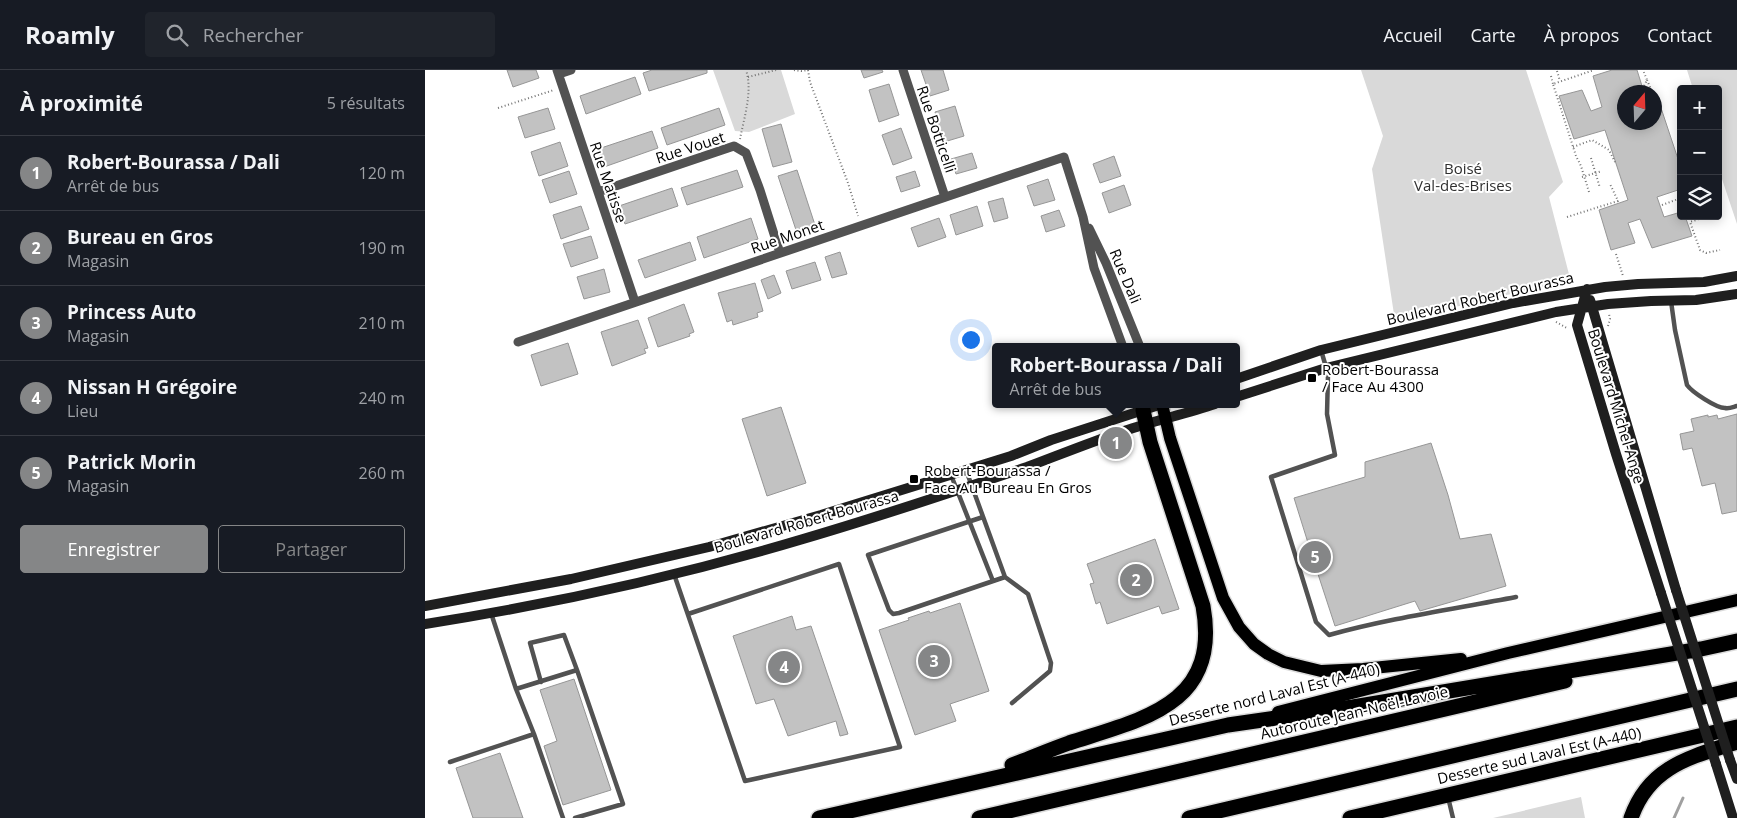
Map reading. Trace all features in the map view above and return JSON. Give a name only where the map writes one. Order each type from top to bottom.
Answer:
[{"type":"highway","points":[[963,784],[1153,714],[1179,697],[1192,682],[1197,672],[1204,657],[1206,641],[1203,606],[1150,442],[1144,413]]},
{"type":"highway","name":"Autoroute Jean-Noël-Lavoie","points":[[979,818],[1737,641]]},
{"type":"highway","points":[[1228,725],[1353,707],[1701,649]]},
{"type":"highway","points":[[1189,818],[1737,689]]},
{"type":"highway","name":"Desserte nord Laval Est (A-440)","points":[[819,818],[1228,725]]},
{"type":"highway","name":"Desserte sud Laval Est (A-440)","points":[[1350,818],[1373,815],[1448,795],[1737,727]]},
{"type":"highway","points":[[1631,818],[1644,792],[1664,771],[1681,761],[1737,742]]},
{"type":"main road","points":[[1163,408],[1173,447],[1226,606],[1243,634],[1261,650],[1293,665],[1331,671],[1363,670],[1508,654]]},
{"type":"main road","name":"Desserte nord Laval Est (A-440)","points":[[1228,725],[1508,654],[1737,600]]},
{"type":"street","points":[[558,72],[571,70]]},
{"type":"street","name":"Rue Botticelli","points":[[903,70],[945,197]]},
{"type":"street","name":"Rue Matisse","points":[[558,72],[635,302]]},
{"type":"street","name":"Rue Vouet","points":[[599,192],[734,146],[746,153],[780,253]]},
{"type":"street","name":"Rue Monet","points":[[518,342],[1064,157]]},
{"type":"street","name":"Rue Dali","points":[[1064,157],[1083,217],[1094,268],[1122,343]]},
{"type":"street","name":"Rue Dali","points":[[1083,217],[1106,263],[1138,343]]},
{"type":"street","name":"Boulevard Robert Bourassa","points":[[1240,378],[1321,350],[1513,303],[1587,289],[1629,284],[1704,282],[1737,276]]},
{"type":"street","name":"Boulevard Michel-Ange","points":[[1587,289],[1587,306],[1737,779]]},
{"type":"street","name":"Boulevard Robert Bourassa","points":[[1240,396],[1326,368],[1542,315],[1587,306],[1707,299],[1737,294]]},
{"type":"street","name":"Boulevard Michel-Ange","points":[[1587,306],[1577,325],[1619,464],[1733,818]]},
{"type":"street","name":"Boulevard Robert Bourassa","points":[[425,606],[539,586],[693,551],[821,516],[1011,456],[1051,440],[1144,413],[1165,420],[1202,408]]},
{"type":"street","name":"Boulevard Robert Bourassa","points":[[425,624],[491,613],[674,574],[827,532],[971,485],[1144,413]]},
{"type":"lane","points":[[1671,300],[1675,330],[1686,382],[1689,388],[1720,408],[1726,409],[1737,406]]},
{"type":"lane","points":[[1321,350],[1328,374],[1327,414],[1335,455],[1271,477],[1316,622],[1329,635],[1371,623],[1432,614],[1516,597]]},
{"type":"lane","points":[[966,470],[1005,577],[1028,594],[1051,663],[1049,671],[1012,703]]},
{"type":"lane","points":[[951,475],[993,581]]},
{"type":"lane","points":[[983,517],[868,556],[889,610],[893,614],[1005,577]]},
{"type":"lane","points":[[674,574],[745,781],[900,747],[839,564],[688,614]]},
{"type":"lane","points":[[491,613],[516,689],[534,734],[563,818]]},
{"type":"lane","points":[[541,682],[530,643],[564,635],[623,804],[575,818]]},
{"type":"lane","points":[[516,689],[577,670]]},
{"type":"lane","points":[[450,762],[534,734]]},
{"type":"lane","points":[[1448,795],[1453,818]]},
{"type":"path","points":[[739,149],[748,96],[746,70]]},
{"type":"path","points":[[748,77],[776,70]]},
{"type":"path","points":[[794,70],[808,70],[810,82],[848,183],[861,226]]},
{"type":"path","points":[[1553,84],[1594,70]]},
{"type":"path","points":[[1643,70],[1649,85]]},
{"type":"path","points":[[1557,71],[1560,81]]},
{"type":"path","points":[[1551,76],[1589,192]]},
{"type":"path","points":[[1644,85],[1647,80]]},
{"type":"path","points":[[497,108],[563,87]]},
{"type":"path","points":[[1573,147],[1593,140],[1609,150],[1615,162]]},
{"type":"path","points":[[1591,158],[1600,188]]},
{"type":"path","points":[[1583,177],[1602,171]]},
{"type":"path","points":[[1567,217],[1618,201],[1610,184]]},
{"type":"path","points":[[1662,205],[1677,199]]},
{"type":"path","points":[[1696,220],[1690,222],[1700,250],[1706,253],[1721,250]]},
{"type":"path","points":[[1617,254],[1624,278]]},
{"type":"path","name":"Boulevard Michel-Ange","points":[[1609,326],[1610,318]]},
{"type":"green space","points":[[713,70],[781,70],[795,114],[749,132],[735,131]]},
{"type":"green space","name":"Boisé Val-des-Brises","points":[[1361,70],[1526,70],[1563,182],[1549,197],[1571,282],[1554,284],[1395,321],[1372,169],[1383,136]]},
{"type":"green space","points":[[1687,70],[1737,70],[1737,224],[1722,179],[1722,85],[1692,85]]},
{"type":"green space","points":[[1581,797],[1585,818],[1493,818]]},
{"type":"building","points":[[507,70],[536,70],[539,78],[513,87]]},
{"type":"building","points":[[652,70],[707,70],[707,73],[649,91],[643,73]]},
{"type":"building","points":[[861,70],[882,70],[883,72],[864,78]]},
{"type":"building","points":[[921,70],[943,70],[949,90],[930,96]]},
{"type":"building","points":[[1612,70],[1637,70],[1642,85],[1617,85],[1617,130],[1662,130],[1662,111],[1677,156],[1677,190],[1657,197],[1664,217],[1677,213],[1677,220],[1686,220],[1692,236],[1652,248],[1640,219],[1628,223],[1635,243],[1611,250],[1599,210],[1628,200],[1605,130],[1574,139],[1559,96],[1582,90],[1591,111],[1602,107],[1593,76]]},
{"type":"building","points":[[635,77],[641,94],[586,114],[580,96]]},
{"type":"building","points":[[889,84],[899,115],[879,122],[869,90]]},
{"type":"building","points":[[955,106],[964,136],[944,142],[935,112]]},
{"type":"building","points":[[548,108],[555,129],[525,138],[518,117]]},
{"type":"building","points":[[719,108],[725,125],[667,145],[661,128]]},
{"type":"building","points":[[781,124],[792,162],[773,167],[762,129]]},
{"type":"building","points":[[901,128],[912,158],[893,165],[882,135]]},
{"type":"building","points":[[652,131],[658,148],[604,167],[598,149]]},
{"type":"building","points":[[560,142],[568,166],[539,176],[531,152]]},
{"type":"building","points":[[972,153],[977,168],[956,174],[951,159]]},
{"type":"building","points":[[1114,156],[1121,176],[1100,183],[1093,164]]},
{"type":"building","points":[[737,170],[743,187],[687,205],[681,188]]},
{"type":"building","points":[[797,170],[815,225],[796,230],[778,176]]},
{"type":"building","points":[[569,171],[577,194],[550,203],[542,180]]},
{"type":"building","points":[[915,171],[920,186],[901,192],[896,177]]},
{"type":"building","points":[[1048,179],[1055,200],[1034,206],[1027,186]]},
{"type":"building","points":[[1124,185],[1131,205],[1109,213],[1102,193]]},
{"type":"building","points":[[672,188],[678,206],[625,224],[619,206]]},
{"type":"building","points":[[1003,198],[1008,218],[994,222],[988,202]]},
{"type":"building","points":[[581,206],[589,229],[561,239],[553,215]]},
{"type":"building","points":[[977,206],[983,226],[956,235],[950,215]]},
{"type":"building","points":[[1059,210],[1065,226],[1046,232],[1041,216]]},
{"type":"building","points":[[751,218],[758,239],[704,258],[697,237]]},
{"type":"building","points":[[939,218],[946,237],[918,247],[911,228]]},
{"type":"building","points":[[591,236],[598,258],[571,267],[563,244]]},
{"type":"building","points":[[690,242],[696,260],[645,278],[638,260]]},
{"type":"building","points":[[840,252],[847,274],[832,278],[825,257]]},
{"type":"building","points":[[815,262],[821,280],[792,289],[786,271]]},
{"type":"building","points":[[604,269],[610,292],[584,299],[577,277]]},
{"type":"building","points":[[774,275],[781,293],[768,299],[761,280]]},
{"type":"building","points":[[755,283],[763,311],[757,313],[758,317],[733,325],[732,320],[727,322],[718,293]]},
{"type":"building","points":[[684,304],[694,332],[689,334],[690,336],[658,347],[648,318]]},
{"type":"building","points":[[638,320],[648,348],[644,349],[646,353],[612,366],[601,332]]},
{"type":"building","points":[[568,343],[578,374],[541,386],[531,355]]},
{"type":"building","points":[[781,407],[806,483],[767,496],[742,419]]},
{"type":"building","points":[[1737,414],[1737,511],[1722,514],[1715,483],[1702,486],[1692,448],[1683,450],[1680,434],[1694,431],[1691,419],[1717,415],[1718,419]]},
{"type":"building","points":[[1431,443],[1460,539],[1491,534],[1506,586],[1420,611],[1415,601],[1335,626],[1316,568],[1312,569],[1308,557],[1305,547],[1309,546],[1294,498],[1365,477],[1365,462]]},
{"type":"building","points":[[1155,539],[1179,609],[1162,614],[1159,606],[1107,624],[1100,602],[1096,604],[1090,584],[1094,583],[1087,564]]},
{"type":"building","points":[[960,603],[989,691],[950,704],[956,721],[915,735],[879,630],[929,611],[930,613]]},
{"type":"building","points":[[792,616],[796,630],[811,626],[848,734],[840,736],[836,721],[788,736],[774,699],[756,704],[733,636]]},
{"type":"building","points":[[574,679],[611,790],[563,805],[544,746],[557,741],[540,690]]},
{"type":"building","points":[[500,753],[523,818],[473,818],[456,768]]},
{"type":"waterway","points":[[1674,818],[1683,798]]},
{"type":"place","name":"Robert-Bourassa / Face Au 4300","points":[[1312,378]]},
{"type":"place","name":"Robert-Bourassa / Dali","points":[[1116,443]]},
{"type":"place","name":"Robert-Bourassa / Face Au Bureau En Gros","points":[[914,479]]},
{"type":"place","name":"Patrick Morin","points":[[1315,557]]},
{"type":"place","name":"Bureau en Gros","points":[[1136,580]]},
{"type":"place","name":"Princess Auto","points":[[934,661]]},
{"type":"place","name":"Nissan H Grégoire","points":[[784,667]]}]
